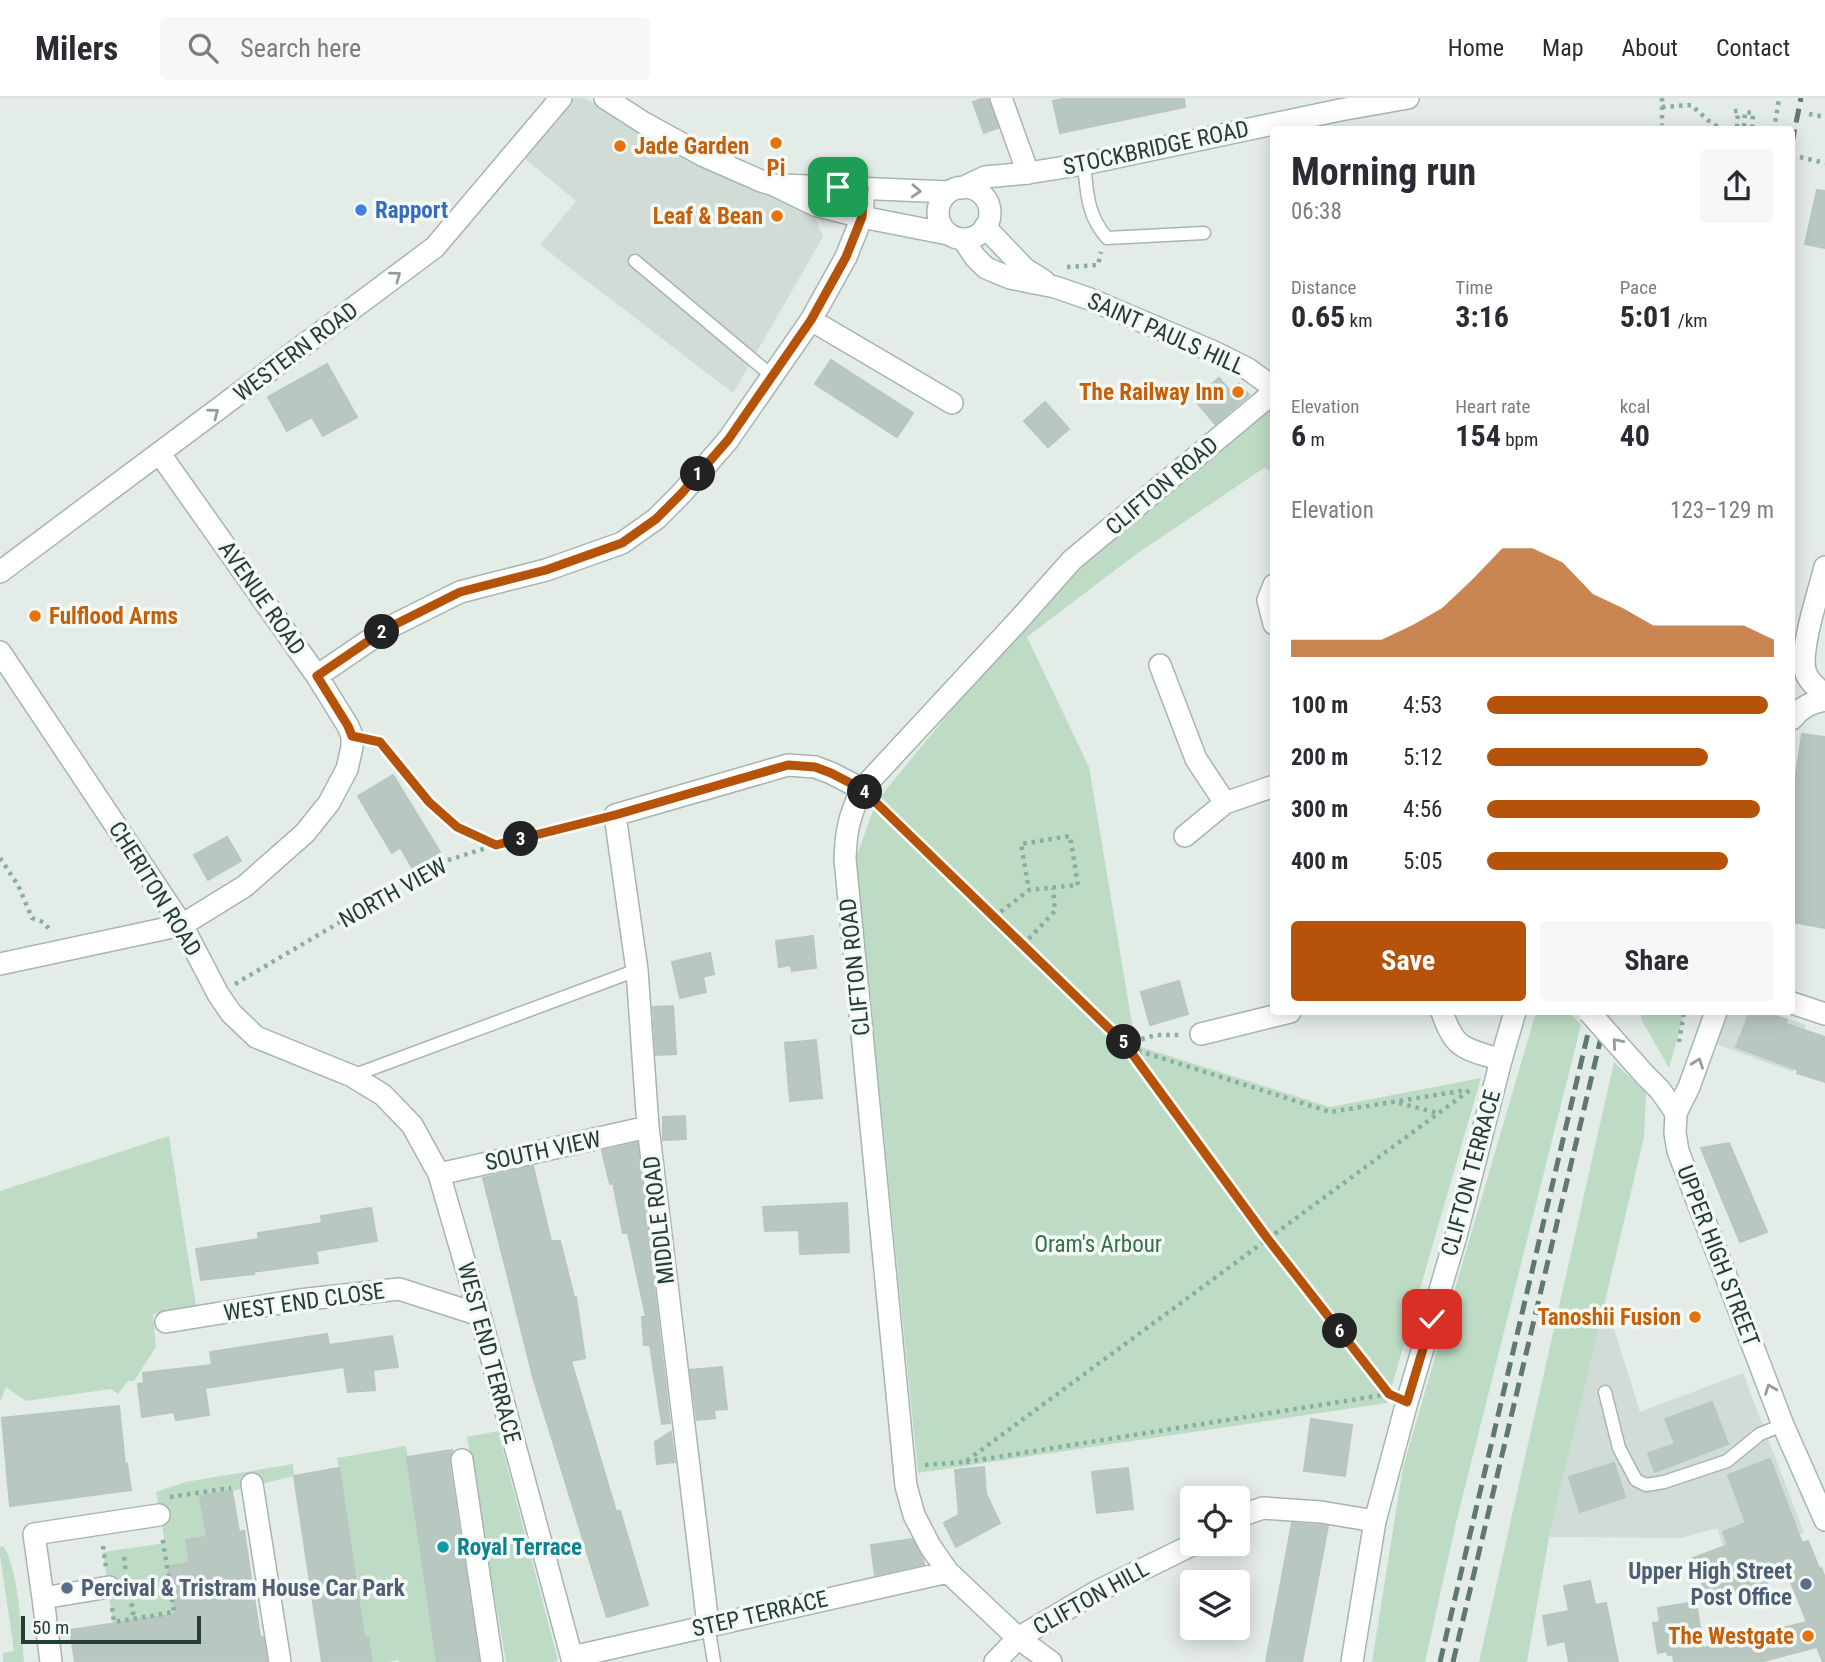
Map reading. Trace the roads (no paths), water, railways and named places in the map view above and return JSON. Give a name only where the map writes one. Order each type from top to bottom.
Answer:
[{"type":"street","name":"WESTERN ROAD","points":[[0,572],[435,247],[561,98]]},
{"type":"street","name":"STOCKBRIDGE ROAD","points":[[606,98],[704,156],[815,205],[956,236]]},
{"type":"street","points":[[1002,98],[1028,173]]},
{"type":"street","name":"STOCKBRIDGE ROAD","points":[[774,185],[956,190],[985,177],[1084,164],[1408,98]]},
{"type":"street","name":"STOCKBRIDGE ROAD","points":[[987,218],[1007,186],[1028,173]]},
{"type":"street","points":[[317,676],[386,629],[460,592],[546,570],[622,543],[656,519],[728,440],[811,320],[846,257],[862,217],[864,188]]},
{"type":"street","points":[[970,188],[977,191],[987,202],[987,218],[976,236],[956,236],[939,220],[939,204],[956,190],[970,188]]},
{"type":"street","name":"SAINT PAULS HILL","points":[[987,218],[1025,269],[1055,287]]},
{"type":"street","name":"SAINT PAULS HILL","points":[[956,236],[986,268],[1010,278],[1055,287],[1087,298],[1214,352],[1248,369],[1270,387]]},
{"type":"street","points":[[811,320],[952,402]]},
{"type":"street","name":"CLIFTON ROAD","points":[[1051,1662],[1018,1638],[948,1572],[930,1546],[914,1515],[906,1486],[845,859],[847,827],[853,806],[862,789],[1072,560],[1270,393]]},
{"type":"street","name":"AVENUE ROAD","points":[[160,454],[317,676],[352,736],[347,769],[328,803],[305,833],[245,886],[182,925]]},
{"type":"street","points":[[1795,716],[1802,708],[1825,698],[1810,681],[1805,669],[1805,645],[1825,567]]},
{"type":"street","points":[[1795,657],[1805,645]]},
{"type":"street","name":"CHERITON ROAD","points":[[0,652],[182,925],[218,994],[231,1013],[256,1037],[352,1076]]},
{"type":"street","points":[[1160,665],[1196,759],[1225,803]]},
{"type":"street","name":"MIDDLE ROAD","points":[[708,1625],[648,1128],[637,970],[615,815],[788,765],[815,767],[862,789]]},
{"type":"street","points":[[1185,836],[1225,803],[1270,787]]},
{"type":"street","points":[[0,964],[182,925]]},
{"type":"street","points":[[1795,1004],[1825,1014]]},
{"type":"street","points":[[1201,1034],[1278,1015]]},
{"type":"street","points":[[1443,1015],[1448,1031],[1460,1046],[1501,1060]]},
{"type":"street","name":"CLIFTON TERRACE","points":[[1352,1662],[1398,1398],[1456,1236],[1514,1015]]},
{"type":"street","points":[[1592,1015],[1660,1090],[1675,1113],[1689,1087],[1715,1015]]},
{"type":"street","name":"WEST END TERRACE","points":[[352,1076],[383,1095],[412,1125],[439,1174],[480,1315],[572,1659]]},
{"type":"street","name":"UPPER HIGH STREET","points":[[1675,1113],[1678,1151],[1783,1425],[1815,1475],[1825,1520]]},
{"type":"street","name":"SOUTH VIEW","points":[[439,1174],[648,1128]]},
{"type":"street","name":"WEST END CLOSE","points":[[166,1322],[299,1300],[399,1289],[480,1315]]},
{"type":"street","points":[[462,1460],[492,1662]]},
{"type":"street","points":[[252,1485],[281,1662]]},
{"type":"street","points":[[1250,1512],[1263,1508],[1321,1512],[1375,1521]]},
{"type":"street","points":[[51,1662],[34,1534],[159,1515]]},
{"type":"street","name":"CLIFTON HILL","points":[[995,1662],[1018,1638],[1096,1592],[1180,1551]]},
{"type":"street","name":"STEP TERRACE","points":[[572,1659],[708,1625],[948,1572]]},
{"type":"street","points":[[43,1598],[110,1591]]},
{"type":"lane","points":[[1084,164],[1088,203],[1107,239],[1204,233]]},
{"type":"lane","points":[[635,261],[772,376]]},
{"type":"lane","points":[[352,1076],[637,970]]},
{"type":"lane","points":[[1605,1392],[1619,1448],[1636,1480],[1646,1485],[1664,1482],[1727,1461],[1760,1434],[1783,1425]]},
{"type":"lane","points":[[708,1625],[715,1662]]},
{"type":"railway","points":[[1795,128],[1801,98]]},
{"type":"railway","points":[[1440,1662],[1592,1015]]},
{"type":"railway","points":[[1453,1662],[1606,1015]]},
{"type":"place","name":"Pi","points":[[776,143]]},
{"type":"place","name":"Jade Garden","points":[[620,146]]},
{"type":"place","name":"Rapport","points":[[361,210]]},
{"type":"place","name":"Leaf & Bean","points":[[777,216]]},
{"type":"place","name":"The Railway Inn","points":[[1238,392]]},
{"type":"place","name":"Fulflood Arms","points":[[35,616]]},
{"type":"place","name":"Tanoshii Fusion","points":[[1695,1317]]},
{"type":"place","name":"Royal Terrace","points":[[443,1547]]},
{"type":"place","name":"Upper High Street Post Office","points":[[1806,1584]]},
{"type":"place","name":"Percival & Tristram House Car Park","points":[[67,1588]]},
{"type":"place","name":"The Westgate","points":[[1808,1636]]},
{"type":"park label","name":"Oram's Arbour","points":[[1098,1244]]}]
